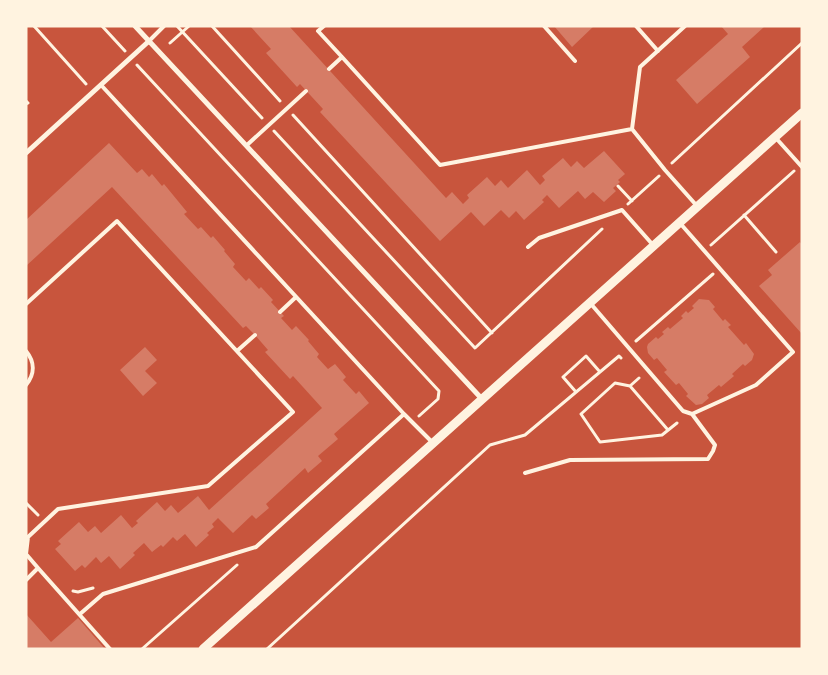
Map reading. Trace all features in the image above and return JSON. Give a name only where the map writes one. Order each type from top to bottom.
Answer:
[{"type":"street","points":[[135,26],[482,398]]},
{"type":"street","points":[[26,153],[149,41]]},
{"type":"street","points":[[203,649],[802,113]]},
{"type":"lane","points":[[149,41],[164,26]]},
{"type":"lane","points":[[324,26],[318,31],[440,165],[632,129]]},
{"type":"lane","points":[[544,26],[575,61]]},
{"type":"lane","points":[[636,26],[658,51]]},
{"type":"lane","points":[[685,26],[640,67],[632,129],[697,206]]},
{"type":"lane","points":[[329,69],[342,57]]},
{"type":"lane","points":[[101,84],[404,414],[433,443]]},
{"type":"lane","points":[[246,145],[306,91]]},
{"type":"lane","points":[[775,137],[801,167]]},
{"type":"lane","points":[[528,248],[539,238],[622,210],[653,245]]},
{"type":"lane","points":[[26,304],[117,221],[293,412],[208,486],[58,509],[28,537],[26,554],[110,649]]},
{"type":"lane","points":[[679,222],[793,352],[756,384],[692,414]]},
{"type":"lane","points":[[280,312],[296,297]]},
{"type":"lane","points":[[525,473],[570,460],[708,459],[713,451],[715,445],[692,414],[683,410],[590,302]]},
{"type":"lane","points":[[237,352],[255,335]]},
{"type":"lane","points":[[26,351],[32,361],[33,371],[26,384]]},
{"type":"lane","points":[[80,614],[102,594],[256,547],[404,414]]},
{"type":"lane","points":[[26,580],[38,568]]},
{"type":"path","points":[[34,26],[93,92]]},
{"type":"path","points":[[102,26],[439,391],[438,399],[412,422]]},
{"type":"path","points":[[177,26],[475,348],[802,43]]},
{"type":"path","points":[[170,43],[189,26]]},
{"type":"path","points":[[212,26],[492,332]]},
{"type":"path","points":[[704,251],[801,167]]},
{"type":"path","points":[[618,186],[632,201]]},
{"type":"path","points":[[744,215],[776,252]]},
{"type":"path","points":[[267,649],[490,445],[525,435],[719,268]]},
{"type":"path","points":[[576,392],[563,377],[586,356],[600,372]]},
{"type":"path","points":[[619,356],[625,363]]},
{"type":"path","points":[[635,374],[645,386]]},
{"type":"path","points":[[630,386],[639,378]]},
{"type":"path","points":[[668,430],[630,386],[615,383],[581,414],[600,442],[662,435],[692,414]]},
{"type":"path","points":[[671,416],[677,423]]},
{"type":"path","points":[[26,503],[44,522]]},
{"type":"path","points":[[68,588],[78,592],[97,587]]},
{"type":"building","points":[[250,26],[289,26],[446,198],[452,192],[463,204],[469,198],[467,195],[487,177],[495,186],[501,180],[508,188],[527,170],[540,185],[545,180],[542,176],[563,158],[571,167],[577,161],[584,168],[604,151],[625,174],[613,188],[616,191],[604,202],[593,192],[585,199],[578,191],[559,208],[547,195],[542,200],[544,202],[524,220],[516,211],[509,218],[501,210],[484,226],[471,212],[440,241],[320,112],[323,109],[300,84],[297,87],[266,53],[271,49]]},
{"type":"building","points":[[554,26],[594,26],[572,47]]},
{"type":"building","points":[[721,26],[765,26],[742,47],[750,57],[697,104],[676,80],[728,34]]},
{"type":"building","points":[[109,143],[137,173],[142,169],[149,177],[152,174],[162,186],[164,184],[187,212],[184,214],[198,229],[201,227],[211,238],[213,236],[235,264],[233,267],[246,281],[249,278],[259,289],[261,287],[284,316],[281,318],[292,330],[296,326],[309,340],[319,354],[317,357],[328,369],[335,364],[346,377],[343,380],[356,394],[359,391],[369,403],[334,434],[338,439],[318,456],[322,461],[308,473],[305,468],[266,504],[269,508],[256,519],[252,515],[233,533],[218,518],[212,524],[214,527],[207,533],[209,535],[196,547],[185,534],[177,541],[173,537],[163,547],[161,545],[152,552],[144,543],[133,553],[135,555],[120,569],[109,556],[101,563],[96,557],[85,568],[82,565],[75,571],[55,549],[61,544],[58,541],[79,522],[88,532],[95,526],[101,533],[121,515],[132,528],[138,523],[136,521],[157,502],[165,511],[171,505],[178,513],[198,496],[209,510],[322,408],[293,376],[290,379],[265,352],[268,350],[255,335],[246,326],[243,328],[112,187],[26,266],[26,220]]},
{"type":"building","points":[[800,242],[802,245],[802,334],[759,286],[772,275],[768,270]]},
{"type":"building","points":[[699,299],[709,300],[715,307],[713,309],[723,321],[725,319],[731,325],[728,327],[744,345],[746,343],[754,354],[752,360],[745,366],[743,364],[732,374],[734,376],[721,387],[719,385],[707,395],[709,398],[702,404],[696,405],[686,396],[688,394],[679,383],[676,385],[664,372],[667,370],[657,358],[654,360],[648,353],[647,347],[656,337],[658,339],[664,334],[662,332],[668,327],[670,329],[683,318],[681,316],[686,311],[688,313],[694,308],[692,306]]},
{"type":"building","points":[[145,347],[157,360],[145,371],[157,383],[143,396],[120,370]]},
{"type":"building","points":[[26,614],[51,642],[78,618],[105,649],[26,649]]}]
